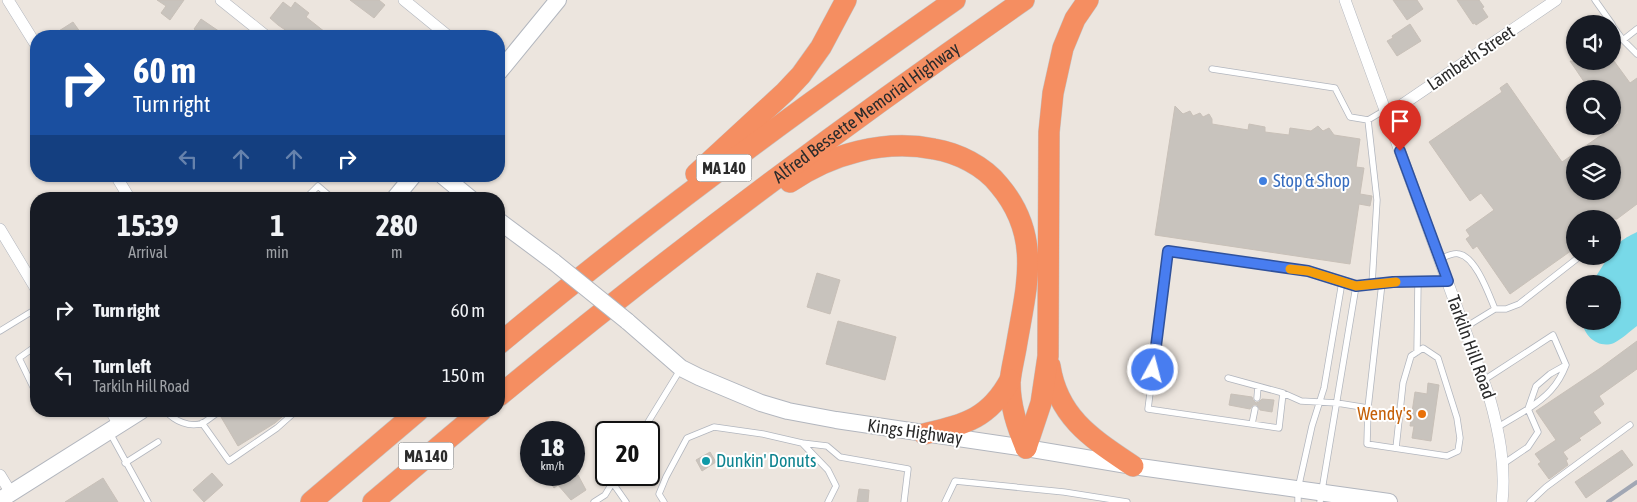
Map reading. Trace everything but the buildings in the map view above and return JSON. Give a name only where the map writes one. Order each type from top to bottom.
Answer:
[{"type":"highway","points":[[620,247],[796,81],[821,47],[846,0]]},
{"type":"highway","name":"MA 140","points":[[505,339],[620,247],[798,112],[954,0]]},
{"type":"highway","name":"Alfred Bessette Memorial Highway","points":[[505,391],[583,327],[830,137],[1024,0]]},
{"type":"highway","points":[[1026,448],[1041,403],[1048,356],[1050,132],[1055,78],[1063,48],[1075,19],[1088,0]]},
{"type":"highway","points":[[674,257],[756,206],[798,176],[842,156],[864,150],[905,146],[924,147],[961,157],[980,168],[996,181],[1018,212],[1025,230],[1028,248],[1026,284],[1010,380],[1012,408],[1026,448]]},
{"type":"highway","points":[[1048,356],[1050,371],[1059,395],[1077,425],[1101,445],[1133,466]]},
{"type":"highway","points":[[924,434],[961,425],[984,413],[1004,392],[1010,380]]},
{"type":"highway","name":"MA 140","points":[[311,502],[411,417]]},
{"type":"highway","name":"MA 140","points":[[373,502],[474,417]]},
{"type":"main road","points":[[505,65],[558,0]]},
{"type":"main road","points":[[400,192],[408,182]]},
{"type":"main road","points":[[450,182],[462,192]]},
{"type":"main road","name":"Kings Highway","points":[[505,225],[627,321],[681,368],[705,380],[774,407],[819,417],[1026,448],[1298,496],[1389,502]]},
{"type":"main road","points":[[5,496],[113,422],[125,417]]},
{"type":"street","points":[[8,0],[30,36]]},
{"type":"street","points":[[221,0],[258,30]]},
{"type":"street","points":[[404,0],[441,30]]},
{"type":"street","name":"Tarkiln Hill Road","points":[[1345,0],[1484,380],[1498,427],[1503,464],[1502,502]]},
{"type":"street","name":"Lambeth Street","points":[[1386,112],[1556,0]]},
{"type":"street","points":[[0,229],[30,279]]},
{"type":"street","points":[[0,475],[5,496]]},
{"type":"lane","points":[[1595,0],[1606,15]]},
{"type":"lane","points":[[1623,40],[1637,29]]},
{"type":"lane","points":[[1621,37],[1637,54]]},
{"type":"lane","points":[[1212,69],[1335,88],[1350,117],[1368,120],[1386,112]]},
{"type":"lane","points":[[1368,120],[1376,209],[1372,284]]},
{"type":"lane","points":[[312,192],[318,186],[325,192]]},
{"type":"lane","points":[[1283,393],[1279,428],[1148,409],[1168,251],[1308,271],[1356,286],[1382,283],[1448,281]]},
{"type":"lane","points":[[1440,259],[1456,253],[1462,255],[1475,266],[1495,309]]},
{"type":"lane","points":[[1464,328],[1495,309],[1519,304],[1569,265]]},
{"type":"lane","points":[[1298,496],[1312,426],[1324,388],[1342,282]]},
{"type":"lane","points":[[1418,282],[1418,352]]},
{"type":"lane","points":[[1382,283],[1368,408],[1367,444],[1447,456],[1458,451],[1460,438],[1457,418],[1438,358],[1423,348],[1411,356],[1403,383],[1396,448]]},
{"type":"lane","points":[[1321,497],[1356,286]]},
{"type":"lane","points":[[0,331],[30,313]]},
{"type":"lane","points":[[1484,380],[1552,335],[1566,365],[1561,378],[1552,390],[1528,409],[1498,427]]},
{"type":"lane","points":[[30,350],[19,358],[30,381]]},
{"type":"lane","points":[[1503,464],[1528,447],[1538,432],[1528,409],[1536,386],[1550,374],[1566,365]]},
{"type":"lane","points":[[649,421],[681,368]]},
{"type":"lane","points":[[1228,378],[1283,393],[1301,401],[1337,403],[1368,408]]},
{"type":"lane","points":[[1257,398],[1258,387]]},
{"type":"lane","points":[[1252,424],[1255,409]]},
{"type":"lane","points":[[172,417],[185,424],[202,423],[211,417]]},
{"type":"lane","points":[[202,423],[229,461],[277,428],[289,417]]},
{"type":"lane","points":[[113,422],[126,463],[148,502]]},
{"type":"lane","points":[[1530,502],[1546,487],[1630,425]]},
{"type":"lane","points":[[664,502],[659,494],[687,438],[714,426],[827,446],[840,457],[908,469],[904,502]]},
{"type":"lane","points":[[126,463],[158,442]]},
{"type":"lane","points":[[802,443],[828,470],[836,486],[828,502]]},
{"type":"lane","points":[[945,502],[955,481],[1064,492],[1127,502]]},
{"type":"lane","points":[[594,502],[605,495],[610,486]]},
{"type":"lane","points":[[615,486],[626,502]]},
{"type":"water","points":[[1637,232],[1637,326],[1614,343],[1597,343],[1585,330],[1621,330],[1621,275],[1597,275],[1603,265],[1621,265],[1621,242]]},
{"type":"railway","points":[[1608,502],[1637,482]]},
{"type":"slow traffic","points":[[1290,269],[1308,271],[1356,286],[1396,282]]},
{"type":"place","name":"Stop & Shop","points":[[1263,181]]},
{"type":"place","name":"Wendy's","points":[[1422,414]]},
{"type":"place","name":"Dunkin' Donuts","points":[[706,461]]},
{"type":"route","points":[[1153,370],[1168,251],[1308,271],[1356,286],[1393,282],[1448,281],[1400,151]]}]
